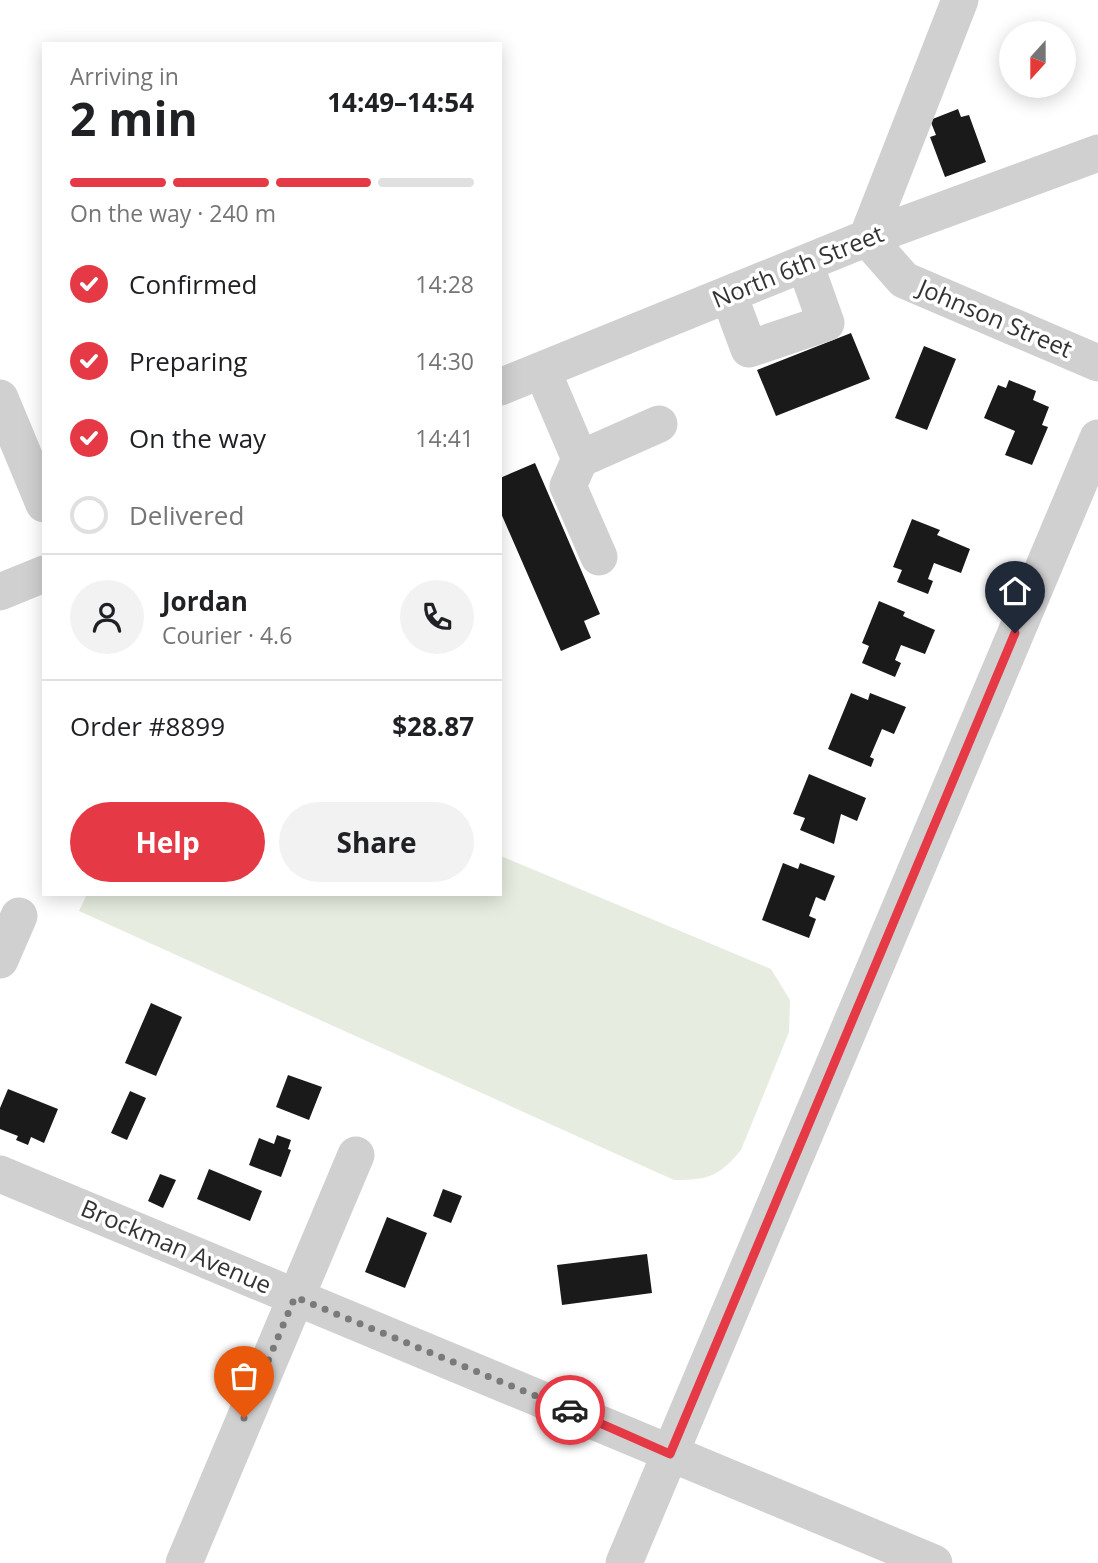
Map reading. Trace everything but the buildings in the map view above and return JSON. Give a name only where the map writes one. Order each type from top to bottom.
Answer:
[{"type":"street","points":[[867,238],[960,0]]},
{"type":"street","name":"North 6th Street","points":[[502,386],[867,238],[1098,153]]},
{"type":"street","name":"Johnson Street","points":[[867,238],[904,279],[1098,363]]},
{"type":"street","points":[[729,295],[749,349],[826,323],[805,264]]},
{"type":"street","points":[[542,370],[580,459]]},
{"type":"street","points":[[0,398],[42,499]]},
{"type":"street","points":[[599,557],[568,486],[580,459],[659,424]]},
{"type":"street","points":[[624,1563],[1098,438]]},
{"type":"street","points":[[0,592],[42,575]]},
{"type":"street","points":[[0,960],[19,916]]},
{"type":"street","points":[[184,1563],[356,1155]]},
{"type":"street","name":"Brockman Avenue","points":[[0,1174],[934,1563]]},
{"type":"shaded area","points":[[502,856],[771,969],[790,1000],[789,1032],[741,1150],[726,1166],[712,1175],[674,1180],[79,911],[86,896],[502,896]]},
{"type":"way so far","points":[[244,1418],[295,1297],[570,1410]]},
{"type":"route","points":[[570,1410],[670,1454],[1015,633]]}]
